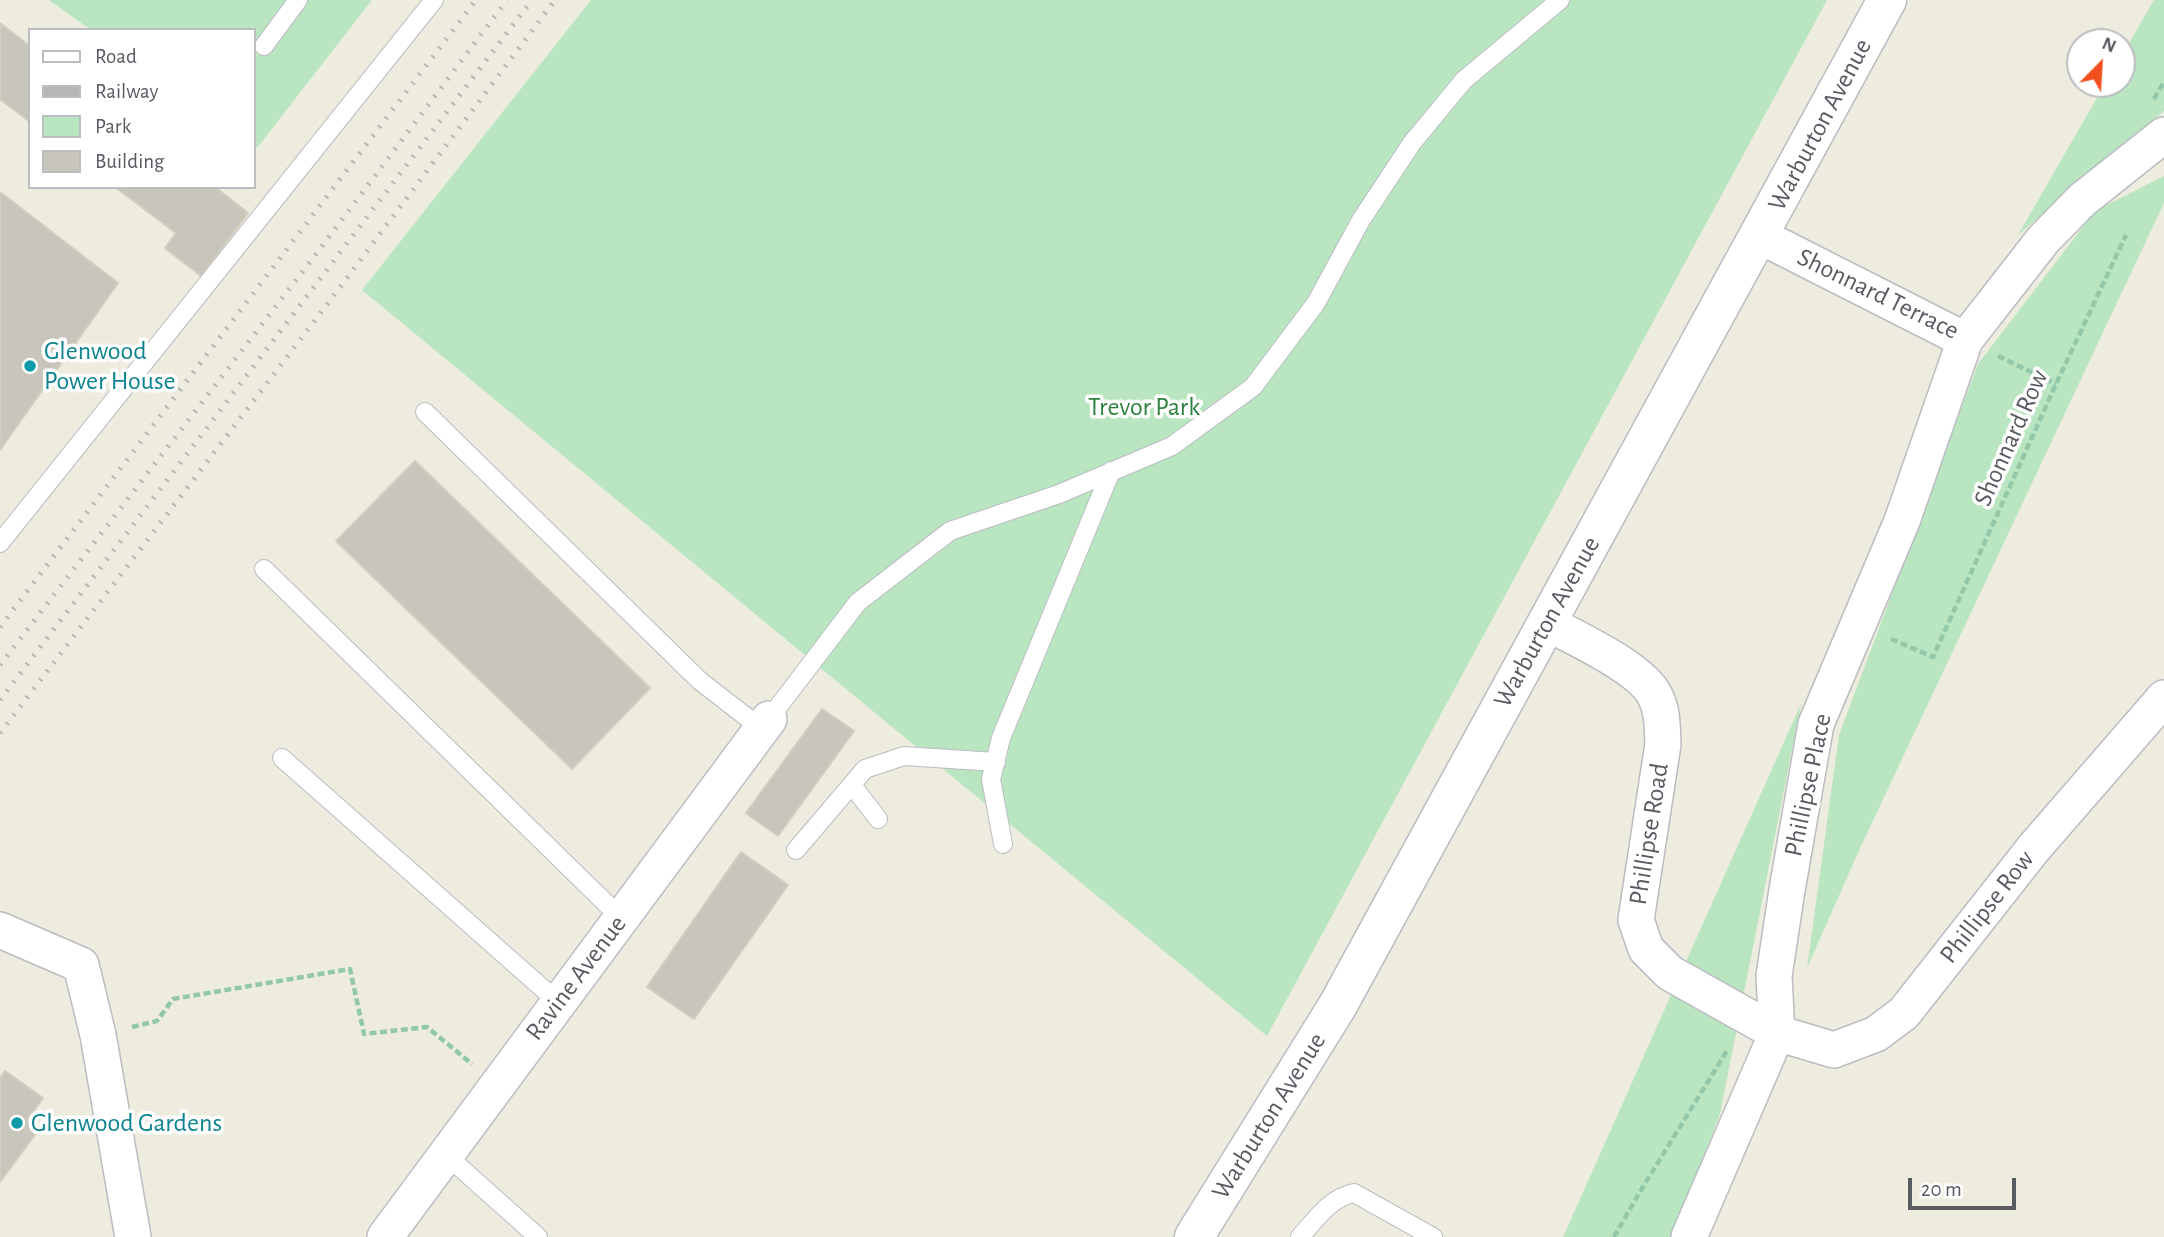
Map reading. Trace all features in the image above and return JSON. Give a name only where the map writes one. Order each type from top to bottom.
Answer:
[{"type":"street","name":"Warburton Avenue","points":[[1203,1233],[1338,1005],[1887,0]]},
{"type":"street","name":"Shonnard Terrace","points":[[1760,236],[1965,341],[2043,240],[2082,200],[2164,135]]},
{"type":"street","name":"Phillipse Place","points":[[1689,1237],[1777,1033],[1774,976],[1816,724],[1902,521],[1965,341]]},
{"type":"street","name":"Phillipse Road","points":[[1546,622],[1629,668],[1654,693],[1662,716],[1663,744],[1636,920],[1646,949],[1670,973],[1777,1033]]},
{"type":"street","name":"Phillipse Row","points":[[1777,1033],[1834,1050],[1876,1034],[1903,1013],[2033,849],[2164,698]]},
{"type":"street","name":"Ravine Avenue","points":[[385,1237],[765,724]]},
{"type":"street","points":[[0,930],[80,965],[98,1035],[133,1237]]},
{"type":"lane","points":[[264,46],[298,0]]},
{"type":"lane","points":[[0,543],[435,0]]},
{"type":"lane","points":[[425,412],[700,681],[765,724],[858,602],[950,531],[1059,494],[1172,446],[1253,387],[1316,303],[1361,220],[1412,143],[1464,80],[1560,0]]},
{"type":"lane","points":[[1003,844],[991,779],[1001,737],[1111,471]]},
{"type":"lane","points":[[264,569],[621,918]]},
{"type":"lane","points":[[796,850],[865,769],[904,756],[996,762]]},
{"type":"lane","points":[[282,758],[558,1002]]},
{"type":"lane","points":[[852,785],[878,819]]},
{"type":"lane","points":[[445,1154],[527,1234]]},
{"type":"lane","points":[[1300,1237],[1340,1196],[1354,1193],[1433,1237]]},
{"type":"path","name":"Shonnard Row","points":[[1858,625],[1933,657],[2126,235]]},
{"type":"path","points":[[1965,341],[2056,384]]},
{"type":"path","points":[[158,1021],[173,999],[350,969],[364,1034],[427,1027],[497,1084]]},
{"type":"path","points":[[1614,1237],[1733,1042],[1777,1033]]},
{"type":"green space","points":[[49,0],[372,0],[257,148],[256,28],[88,28]]},
{"type":"green space","name":"Trevor Park","points":[[591,0],[1827,0],[1267,1036],[362,290]]},
{"type":"green space","points":[[2154,0],[2164,0],[2164,111],[2018,235],[2097,98],[2136,98],[2136,31]]},
{"type":"green space","points":[[2164,176],[2164,203],[1861,846],[1807,968],[1839,735],[1978,364],[2095,211]]},
{"type":"green space","points":[[1801,704],[1720,1114],[1672,1237],[1563,1237]]},
{"type":"building","points":[[0,23],[28,44],[28,120],[0,99]]},
{"type":"building","points":[[118,189],[218,189],[248,213],[201,276],[165,248],[176,233]]},
{"type":"building","name":"Glenwood Power House","points":[[0,192],[118,283],[0,450]]},
{"type":"building","points":[[415,461],[650,688],[572,769],[336,541]]},
{"type":"building","points":[[822,709],[854,731],[778,836],[746,813]]},
{"type":"building","points":[[741,852],[788,885],[694,1019],[647,987]]},
{"type":"building","name":"Glenwood Gardens","points":[[5,1071],[43,1098],[28,1119],[40,1128],[0,1182],[0,1078]]},
{"type":"railway","points":[[0,627],[476,0]]},
{"type":"railway","points":[[0,665],[323,245],[507,0]]},
{"type":"railway","points":[[0,700],[532,0]]},
{"type":"railway","points":[[0,733],[332,298],[555,0]]},
{"type":"place","name":"Glenwood Power House","points":[[30,366]]},
{"type":"place","name":"Glenwood Gardens","points":[[17,1123]]}]
